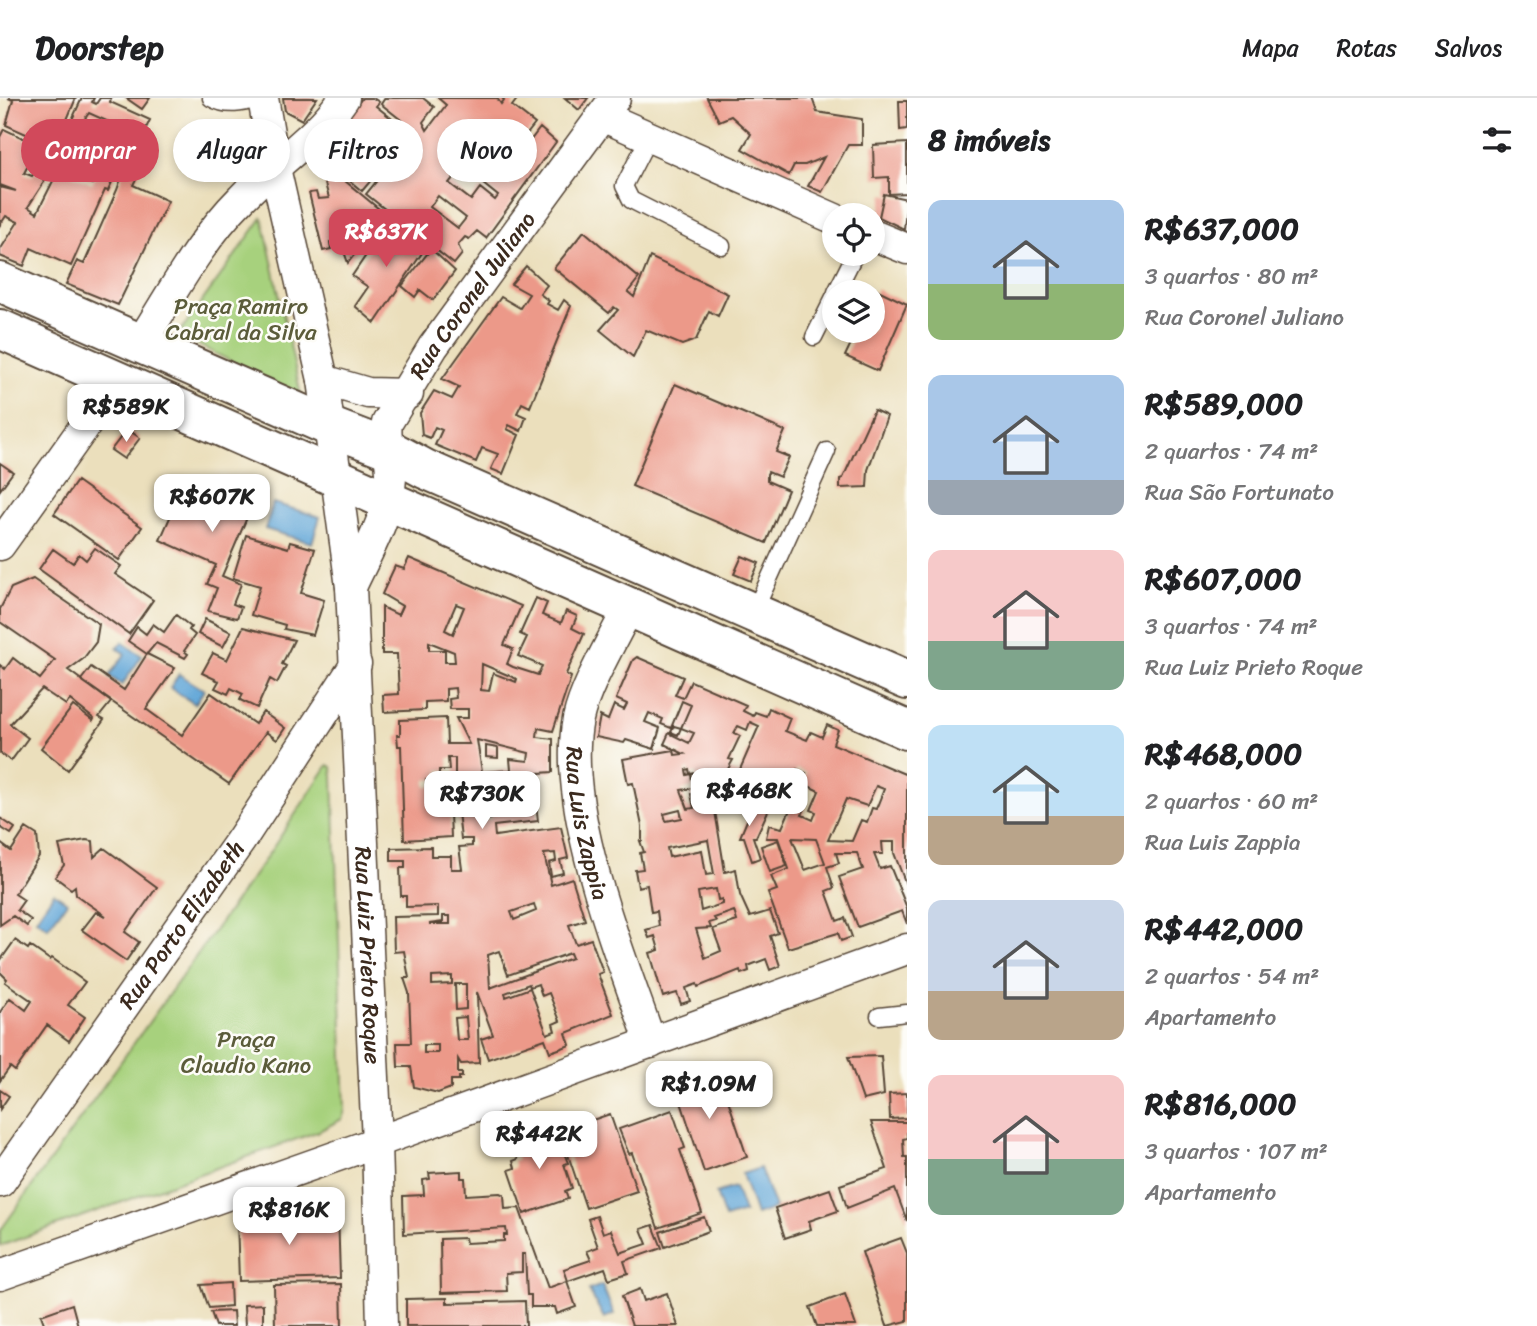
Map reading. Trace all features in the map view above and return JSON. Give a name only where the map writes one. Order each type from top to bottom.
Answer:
[{"type":"street","name":"Rua Luiz Prieto Roque","points":[[263,98],[267,119]]},
{"type":"street","points":[[290,156],[311,139],[344,98]]},
{"type":"street","points":[[609,107],[649,137],[822,213]]},
{"type":"street","name":"Rua Coronel Juliano","points":[[388,502],[391,476],[385,437],[387,424],[408,394],[433,347],[609,107]]},
{"type":"street","points":[[140,344],[202,247],[238,201],[259,182]]},
{"type":"street","name":"Rua Luiz Prieto Roque","points":[[278,182],[323,380],[351,587],[377,1143],[382,1326]]},
{"type":"street","points":[[885,240],[907,249]]},
{"type":"street","points":[[0,282],[331,428],[388,449],[425,469],[907,680]]},
{"type":"street","points":[[0,329],[338,481],[907,730]]},
{"type":"street","name":"Rua Coronel Juliano","points":[[323,380],[368,393],[408,394]]},
{"type":"street","points":[[0,545],[117,381]]},
{"type":"street","name":"Rua Luiz Prieto Roque","points":[[351,587],[388,502]]},
{"type":"street","name":"Rua Luis Zappia","points":[[629,607],[579,715],[573,751],[580,811],[606,912],[651,1043]]},
{"type":"street","name":"Rua Porto Elizabeth","points":[[0,1182],[241,840],[356,664]]},
{"type":"street","points":[[0,1275],[377,1143],[907,949]]},
{"type":"lane","points":[[211,98],[220,103],[239,104],[263,98]]},
{"type":"lane","points":[[649,137],[624,186],[626,193],[631,200],[722,246]]},
{"type":"lane","points":[[814,337],[822,320]]},
{"type":"lane","points":[[754,612],[827,451]]},
{"type":"lane","points":[[879,1016],[907,1013]]},
{"type":"green space","name":"Praça Ramiro Cabral da Silva","points":[[262,218],[263,220],[301,396],[178,335]]},
{"type":"green space","name":"Praça Claudio Kano","points":[[328,765],[332,767],[333,777],[345,1110],[342,1119],[319,1131],[0,1246],[0,1231],[264,861]]},
{"type":"water","points":[[273,503],[320,517],[312,543],[265,529]]},
{"type":"water","points":[[122,642],[142,656],[122,685],[109,676],[125,654],[117,648]]},
{"type":"water","points":[[179,674],[204,690],[195,704],[170,688]]},
{"type":"water","points":[[54,893],[67,902],[48,927],[36,919]]},
{"type":"water","points":[[760,1168],[775,1208],[756,1215],[742,1174]]},
{"type":"water","points":[[735,1187],[744,1212],[725,1218],[716,1193]]},
{"type":"water","points":[[602,1285],[614,1314],[604,1318],[589,1290]]},
{"type":"building","points":[[8,98],[76,98],[67,119],[21,119],[21,132],[6,125],[13,100]]},
{"type":"building","points":[[82,98],[94,98],[92,102],[96,104],[100,98],[111,98],[110,102],[148,119],[102,119],[89,113],[85,119],[72,119]]},
{"type":"building","points":[[126,98],[150,98],[142,109]]},
{"type":"building","points":[[283,98],[317,98],[302,120],[285,111]]},
{"type":"building","points":[[362,98],[373,98],[379,102],[376,106],[392,119],[347,119]]},
{"type":"building","points":[[385,98],[423,98],[434,107],[423,122],[423,119],[400,119],[381,104]]},
{"type":"building","points":[[438,98],[497,98],[501,104],[504,100],[502,98],[518,98],[512,106],[529,119],[437,119],[437,182],[450,182],[471,200],[480,188],[495,200],[498,196],[481,182],[527,182],[486,238],[477,231],[469,239],[465,237],[458,245],[462,254],[454,264],[366,194],[376,182],[423,182],[423,122],[427,130],[446,105]],"holes":[[[438,196],[466,218],[458,228],[430,207]]]},
{"type":"building","points":[[565,98],[588,98],[579,110]]},
{"type":"building","points":[[707,98],[812,98],[817,112],[862,119],[862,145],[848,145],[822,192],[808,186],[824,157],[805,165],[794,165],[789,175],[742,149],[751,134],[731,116],[719,121]]},
{"type":"building","points":[[899,101],[907,101],[907,129],[900,130]]},
{"type":"building","points":[[540,128],[556,142],[537,168],[537,132]]},
{"type":"building","points":[[4,129],[21,137],[21,182],[44,182],[28,207],[37,213],[52,182],[112,182],[108,191],[105,190],[71,266],[31,248],[24,266],[0,256],[0,250],[18,222],[6,216],[0,225],[0,187],[16,191],[0,185],[0,137]]},
{"type":"building","points":[[907,143],[907,193],[889,194],[889,177],[874,178],[873,145]]},
{"type":"building","points":[[120,182],[134,182],[133,185],[168,201],[118,305],[66,284],[77,261],[84,264]]},
{"type":"building","points":[[325,182],[346,182],[385,214],[348,263],[340,240],[330,242],[331,249],[323,251],[309,193],[316,192],[318,199],[329,198]]},
{"type":"building","points":[[351,182],[370,182],[362,191]]},
{"type":"building","points":[[884,194],[907,199],[904,229],[885,220],[885,203],[882,203]]},
{"type":"building","points":[[390,220],[426,247],[375,323],[355,306],[368,287],[352,276]]},
{"type":"building","points":[[584,231],[639,278],[628,292],[634,297],[650,257],[728,294],[718,316],[709,311],[696,340],[682,345],[646,330],[633,357],[600,330],[618,310],[614,307],[609,313],[554,268]]},
{"type":"building","points":[[431,249],[455,271],[433,300],[420,290],[415,297],[402,286]]},
{"type":"building","points":[[526,266],[547,285],[540,294],[549,301],[547,304],[558,310],[564,300],[571,306],[530,407],[522,403],[517,413],[526,417],[521,431],[509,425],[507,429],[519,435],[503,474],[491,469],[498,454],[482,448],[476,462],[435,445],[442,430],[435,427],[430,438],[422,435],[420,413],[434,391],[452,399],[459,387],[442,379],[501,297],[520,308],[529,294],[511,284]]},
{"type":"building","points":[[885,293],[907,304],[878,371],[845,356],[851,343],[885,343]]},
{"type":"building","points":[[675,384],[785,431],[776,452],[789,457],[780,477],[768,472],[767,481],[788,490],[766,543],[632,486]]},
{"type":"building","points":[[874,410],[887,416],[868,470],[867,487],[840,488],[840,479],[843,478]]},
{"type":"building","points":[[127,429],[140,438],[124,459],[111,450]]},
{"type":"building","points":[[0,463],[13,472],[0,490]]},
{"type":"building","points":[[217,477],[257,494],[222,576],[241,584],[233,604],[241,607],[237,618],[208,611],[217,588],[207,584],[216,565],[160,540],[183,488],[207,498]]},
{"type":"building","points":[[77,481],[142,527],[119,560],[54,514]]},
{"type":"building","points":[[246,535],[288,548],[290,542],[315,549],[301,593],[324,600],[313,635],[284,629],[285,625],[251,615],[260,586],[233,578]]},
{"type":"building","points":[[95,548],[121,566],[115,574],[153,600],[129,634],[39,569],[53,549],[73,563],[79,554],[86,560]]},
{"type":"building","points":[[742,556],[759,563],[751,581],[734,574]]},
{"type":"building","points":[[409,558],[521,606],[504,645],[513,649],[507,664],[538,675],[542,666],[518,656],[527,637],[520,634],[536,598],[547,603],[542,615],[561,623],[566,611],[577,616],[572,628],[584,634],[566,674],[571,677],[553,731],[538,728],[537,737],[553,739],[553,772],[539,773],[540,795],[535,795],[538,821],[494,826],[495,836],[561,827],[568,858],[560,860],[563,873],[551,876],[549,863],[556,861],[555,853],[544,854],[551,885],[572,878],[585,920],[569,925],[576,944],[591,939],[603,972],[598,974],[613,1014],[566,1033],[570,1045],[562,1048],[550,1052],[545,1039],[488,1059],[481,1039],[493,1035],[477,992],[479,1063],[461,1064],[458,1059],[458,1073],[462,1073],[462,1077],[459,1077],[459,1080],[451,1080],[451,1088],[438,1093],[414,1087],[411,1067],[398,1067],[397,1043],[411,1043],[409,993],[404,978],[409,978],[404,951],[394,952],[393,917],[438,916],[438,906],[406,907],[406,896],[401,896],[400,868],[405,868],[405,861],[391,861],[391,848],[431,847],[431,856],[451,856],[451,869],[462,869],[459,847],[472,846],[472,839],[461,839],[457,802],[460,801],[460,789],[449,789],[451,837],[404,840],[401,746],[398,746],[397,735],[400,735],[400,720],[446,718],[447,744],[469,744],[456,718],[468,718],[468,709],[450,709],[449,699],[456,698],[455,688],[446,689],[446,701],[425,702],[425,710],[384,712],[383,695],[399,694],[397,654],[382,654],[382,607],[398,615],[402,606],[382,594],[395,566],[404,569]],"holes":[[[456,604],[464,607],[453,634],[445,630]],[[429,642],[454,652],[455,662],[445,662],[445,650],[429,650]],[[482,664],[517,679],[516,682],[493,673],[489,691],[481,690]],[[477,740],[529,753],[528,761],[510,759],[511,770],[482,772]],[[448,758],[455,758],[455,779],[444,779],[445,786],[426,787],[426,780],[439,779],[439,770],[449,770]],[[491,798],[491,819],[484,820],[482,799]],[[534,904],[536,911],[514,920],[511,912]],[[443,916],[450,916],[450,924],[429,924],[443,922]],[[499,951],[508,975],[570,953],[572,958],[490,988],[488,955]],[[452,976],[452,984],[432,985],[432,977]],[[455,984],[466,984],[466,1009],[456,1010]],[[529,984],[530,987],[538,984],[542,996],[549,993],[560,1021],[553,1024],[555,1031],[547,1034],[530,988],[506,997],[505,993]],[[466,1017],[468,1040],[457,1040],[455,1018]],[[424,1045],[438,1045],[438,1053],[424,1053]]]},
{"type":"building","points":[[33,579],[99,624],[96,642],[83,659],[68,670],[111,702],[99,717],[104,720],[68,770],[41,748],[73,706],[93,721],[94,719],[70,700],[66,705],[42,689],[10,724],[28,738],[11,761],[0,753],[0,665],[5,669],[13,658],[40,679],[55,660],[0,622],[0,609],[11,588]]},
{"type":"building","points":[[176,615],[191,627],[189,630],[195,635],[184,651],[188,654],[185,658],[156,643],[147,654],[128,641],[137,627],[146,634],[153,624],[164,632]]},
{"type":"building","points":[[205,619],[231,632],[223,647],[198,634]]},
{"type":"building","points":[[243,627],[294,640],[282,664],[286,666],[277,683],[270,679],[257,708],[240,700],[243,694],[231,688],[228,694],[215,688],[219,681],[202,673],[213,653],[227,660]]},
{"type":"building","points":[[147,654],[175,668],[146,709],[182,735],[211,693],[255,724],[263,712],[285,728],[277,740],[266,732],[229,784],[81,680],[91,667],[124,690]]},
{"type":"building","points":[[637,657],[683,677],[675,695],[683,698],[691,681],[746,705],[743,711],[753,716],[755,712],[766,716],[769,708],[790,718],[785,731],[807,740],[811,732],[822,737],[827,725],[838,730],[833,744],[907,775],[907,887],[894,853],[894,842],[882,842],[883,854],[874,854],[880,869],[890,866],[907,908],[907,924],[902,911],[858,927],[839,877],[863,869],[857,853],[836,853],[839,863],[827,867],[834,888],[826,891],[837,921],[845,918],[852,937],[841,941],[838,933],[788,948],[768,893],[777,890],[771,876],[789,869],[778,838],[766,838],[769,825],[782,828],[795,798],[807,803],[802,815],[813,820],[816,812],[811,810],[819,791],[802,783],[806,773],[797,769],[792,779],[798,782],[788,804],[774,798],[756,837],[753,837],[760,858],[752,861],[744,837],[740,837],[751,811],[740,807],[744,797],[734,794],[730,805],[719,801],[717,806],[714,805],[725,872],[736,869],[740,895],[750,917],[770,911],[778,933],[770,936],[780,966],[770,970],[766,959],[748,966],[749,971],[741,974],[740,970],[698,987],[697,984],[686,988],[690,1001],[681,1004],[677,993],[663,997],[650,953],[659,950],[655,936],[649,938],[646,930],[659,926],[657,911],[651,912],[647,885],[638,887],[635,870],[643,869],[640,853],[644,852],[640,841],[642,826],[633,783],[628,784],[623,759],[674,750],[675,755],[684,754],[664,744],[669,733],[689,743],[694,733],[681,728],[691,705],[682,701],[671,728],[661,724],[663,719],[649,713],[645,722],[660,728],[654,749],[626,740],[624,743],[596,737],[600,716],[608,720],[614,705],[624,710],[627,704],[616,699],[633,660]],"holes":[[[750,722],[759,726],[738,774],[728,769],[733,760],[729,759],[740,736],[734,733],[738,726],[747,730]],[[689,769],[690,774],[696,773],[700,793],[691,794],[694,808],[688,809],[681,790],[693,788],[691,774],[687,775],[686,770]],[[876,786],[884,789],[876,809],[872,808],[867,822],[861,820],[852,841],[828,840],[846,799],[867,806]],[[680,810],[682,818],[666,821],[664,814]],[[792,838],[816,839],[825,863],[805,870]],[[708,840],[714,874],[706,875],[702,850],[669,857],[667,848]],[[716,889],[718,900],[722,899],[722,904],[701,911],[698,892]],[[734,911],[737,921],[713,929],[721,951],[705,958],[696,929],[711,928],[709,923],[716,921],[714,918]]]},
{"type":"building","points":[[674,726],[681,728],[678,735],[671,732]]},
{"type":"building","points":[[486,746],[498,748],[498,758],[486,757]]},
{"type":"building","points":[[0,818],[15,828],[11,834],[0,827]]},
{"type":"building","points":[[26,828],[37,835],[39,856],[15,894],[24,900],[17,910],[31,920],[27,926],[13,916],[0,925],[0,843],[11,851]]},
{"type":"building","points":[[778,840],[787,866],[770,872],[761,846]]},
{"type":"building","points":[[93,841],[94,857],[104,848],[157,887],[125,932],[139,942],[126,961],[82,930],[96,912],[106,916],[76,895],[75,886],[71,889],[55,877],[64,865],[59,845]]},
{"type":"building","points":[[15,940],[28,949],[30,946],[50,960],[52,958],[85,982],[68,1005],[85,1017],[69,1041],[47,1025],[15,1071],[10,1067],[0,1081],[0,1012],[10,998],[26,1010],[32,1001],[5,982],[7,979],[0,972],[0,961]]},
{"type":"building","points":[[881,1056],[884,1095],[863,1100],[848,1057]]},
{"type":"building","points":[[689,1073],[694,1089],[707,1084],[712,1077],[722,1082],[747,1157],[704,1172],[680,1099],[673,1102],[666,1081]]},
{"type":"building","points":[[0,1090],[9,1096],[0,1109]]},
{"type":"building","points":[[907,1093],[907,1118],[890,1119],[889,1094]]},
{"type":"building","points":[[672,1110],[685,1148],[680,1150],[702,1213],[658,1228],[632,1153],[629,1154],[619,1129]]},
{"type":"building","points":[[610,1114],[637,1191],[586,1208],[560,1131]]},
{"type":"building","points":[[871,1122],[907,1122],[907,1138],[903,1139],[904,1157],[907,1157],[907,1221],[895,1189],[847,1208],[840,1185],[887,1169]]},
{"type":"building","points":[[549,1127],[559,1154],[564,1153],[568,1163],[564,1164],[572,1188],[565,1191],[568,1199],[524,1214],[509,1170],[515,1168],[513,1161],[518,1159],[512,1140]]},
{"type":"building","points":[[461,1171],[461,1178],[465,1178],[466,1195],[500,1193],[504,1195],[505,1209],[519,1208],[548,1288],[567,1281],[576,1307],[557,1314],[555,1307],[531,1307],[531,1295],[527,1295],[525,1254],[522,1254],[522,1272],[506,1273],[507,1291],[441,1293],[440,1239],[465,1238],[466,1243],[504,1241],[504,1235],[507,1235],[506,1228],[404,1234],[403,1196],[424,1195],[423,1180],[430,1179],[429,1173]]},
{"type":"building","points":[[830,1189],[838,1211],[809,1221],[811,1229],[785,1238],[775,1208]]},
{"type":"building","points":[[338,1212],[340,1278],[239,1281],[237,1219],[268,1218],[268,1214]]},
{"type":"building","points":[[597,1216],[603,1233],[611,1230],[620,1253],[647,1244],[641,1229],[653,1225],[662,1248],[624,1261],[628,1273],[609,1279],[605,1268],[568,1281],[564,1269],[591,1260],[587,1251],[598,1247],[588,1219]]},
{"type":"building","points":[[704,1217],[709,1231],[665,1247],[660,1232]]},
{"type":"building","points":[[901,1238],[907,1253],[907,1321],[887,1326],[862,1252]]},
{"type":"building","points":[[230,1283],[231,1306],[209,1308],[201,1285]]},
{"type":"building","points":[[341,1284],[342,1326],[275,1326],[274,1285]]},
{"type":"building","points":[[640,1289],[644,1301],[667,1293],[678,1326],[632,1326],[622,1296]]},
{"type":"building","points":[[845,1294],[856,1326],[817,1326],[810,1307]]},
{"type":"building","points":[[447,1298],[447,1303],[525,1301],[526,1326],[406,1326],[406,1299]]},
{"type":"building","points":[[72,1304],[78,1326],[45,1326],[41,1315]]},
{"type":"building","points":[[263,1304],[263,1326],[245,1326],[244,1305]]},
{"type":"building","points":[[233,1311],[234,1326],[216,1326],[211,1312]]}]
